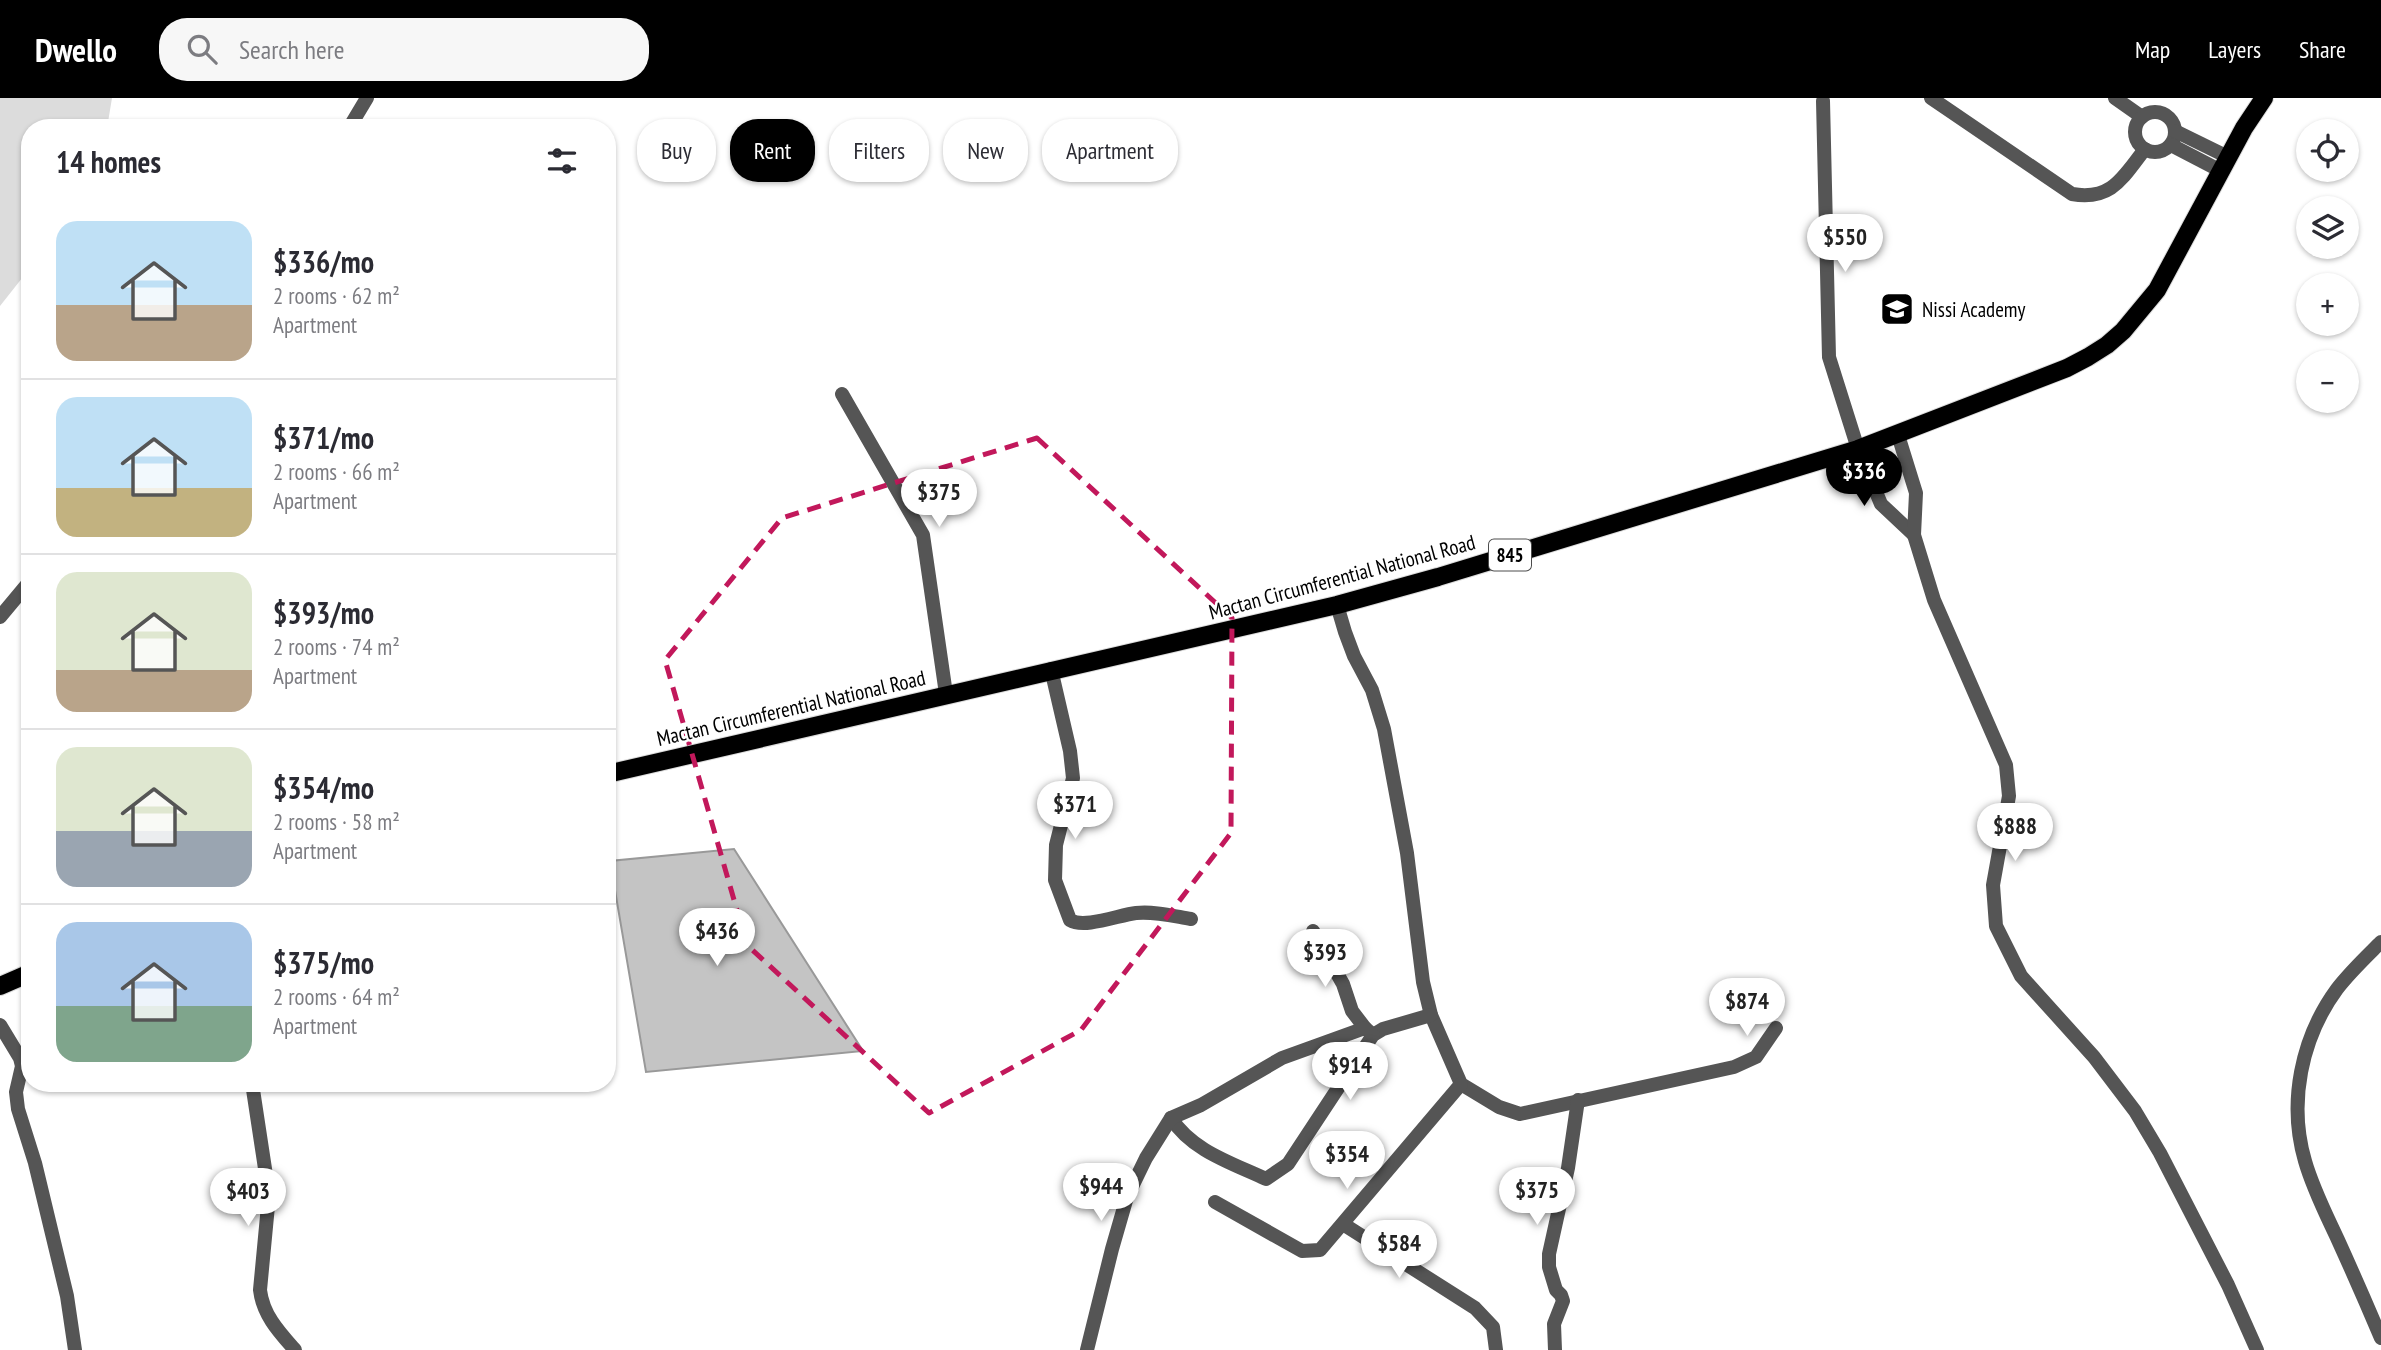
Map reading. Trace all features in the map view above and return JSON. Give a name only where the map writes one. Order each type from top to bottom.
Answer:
[{"type":"main road","name":"Mactan Circumferential National Road","points":[[616,772],[1338,604],[1462,570],[1858,449],[2067,368],[2107,345],[2123,331],[2157,290],[2264,98]]},
{"type":"main road","points":[[0,986],[21,977]]},
{"type":"street","points":[[354,119],[367,98]]},
{"type":"street","points":[[1931,98],[2072,194],[2090,196],[2108,191],[2117,184],[2145,149]]},
{"type":"street","points":[[2115,98],[2142,117]]},
{"type":"street","points":[[1823,101],[1829,358],[1858,449],[1881,504],[1914,535]]},
{"type":"street","points":[[2154,112],[2163,114],[2171,119],[2173,138],[2157,152],[2145,149],[2138,142],[2136,125],[2142,117],[2154,112]]},
{"type":"street","points":[[2173,138],[2225,164]]},
{"type":"street","points":[[842,394],[923,536],[946,694]]},
{"type":"street","points":[[1898,435],[1916,493],[1914,535],[1934,600],[2006,765],[2009,796],[1993,885],[1996,926],[2021,976],[2094,1057],[2134,1111],[2160,1153],[2228,1285],[2257,1350]]},
{"type":"street","points":[[0,617],[21,592]]},
{"type":"street","points":[[1338,604],[1345,632],[1372,690],[1384,729],[1407,853],[1423,982],[1431,1015],[1461,1084],[1499,1107],[1520,1114],[1734,1067],[1756,1057],[1776,1028]]},
{"type":"street","points":[[1051,669],[1072,764],[1073,778],[1056,845],[1055,880],[1070,920],[1076,924],[1087,923],[1138,912],[1191,919]]},
{"type":"street","points":[[1312,931],[1343,984],[1352,1011],[1369,1032]]},
{"type":"street","points":[[2381,942],[2338,987],[2321,1016],[2306,1051],[2297,1104],[2301,1141],[2310,1177],[2381,1338]]},
{"type":"street","points":[[1087,1350],[1127,1198],[1146,1158],[1171,1118],[1201,1105],[1282,1058],[1431,1015]]},
{"type":"street","points":[[0,1025],[21,1062]]},
{"type":"street","points":[[1171,1118],[1181,1133],[1195,1145],[1266,1179],[1288,1164],[1369,1032]]},
{"type":"street","points":[[21,1070],[16,1092],[18,1108],[42,1190],[67,1296],[75,1350]]},
{"type":"street","points":[[1215,1202],[1302,1251],[1320,1250],[1461,1084]]},
{"type":"street","points":[[253,1092],[269,1195],[260,1290],[262,1306],[295,1350]]},
{"type":"street","points":[[1555,1350],[1554,1324],[1563,1301],[1556,1290],[1549,1267],[1549,1254],[1568,1168],[1578,1100]]},
{"type":"street","points":[[1343,1224],[1475,1308],[1493,1328],[1496,1350]]},
{"type":"highlighted area","points":[[1037,438],[1232,618],[1231,833],[1081,1030],[929,1113],[747,945],[665,660],[782,518]]},
{"type":"shaded area","points":[[0,98],[112,98],[108,119],[21,119],[21,279],[0,306]]},
{"type":"building","points":[[734,849],[863,1051],[646,1072],[616,896],[616,860]]},
{"type":"place","name":"Nissi Academy","points":[[1897,309]]}]
